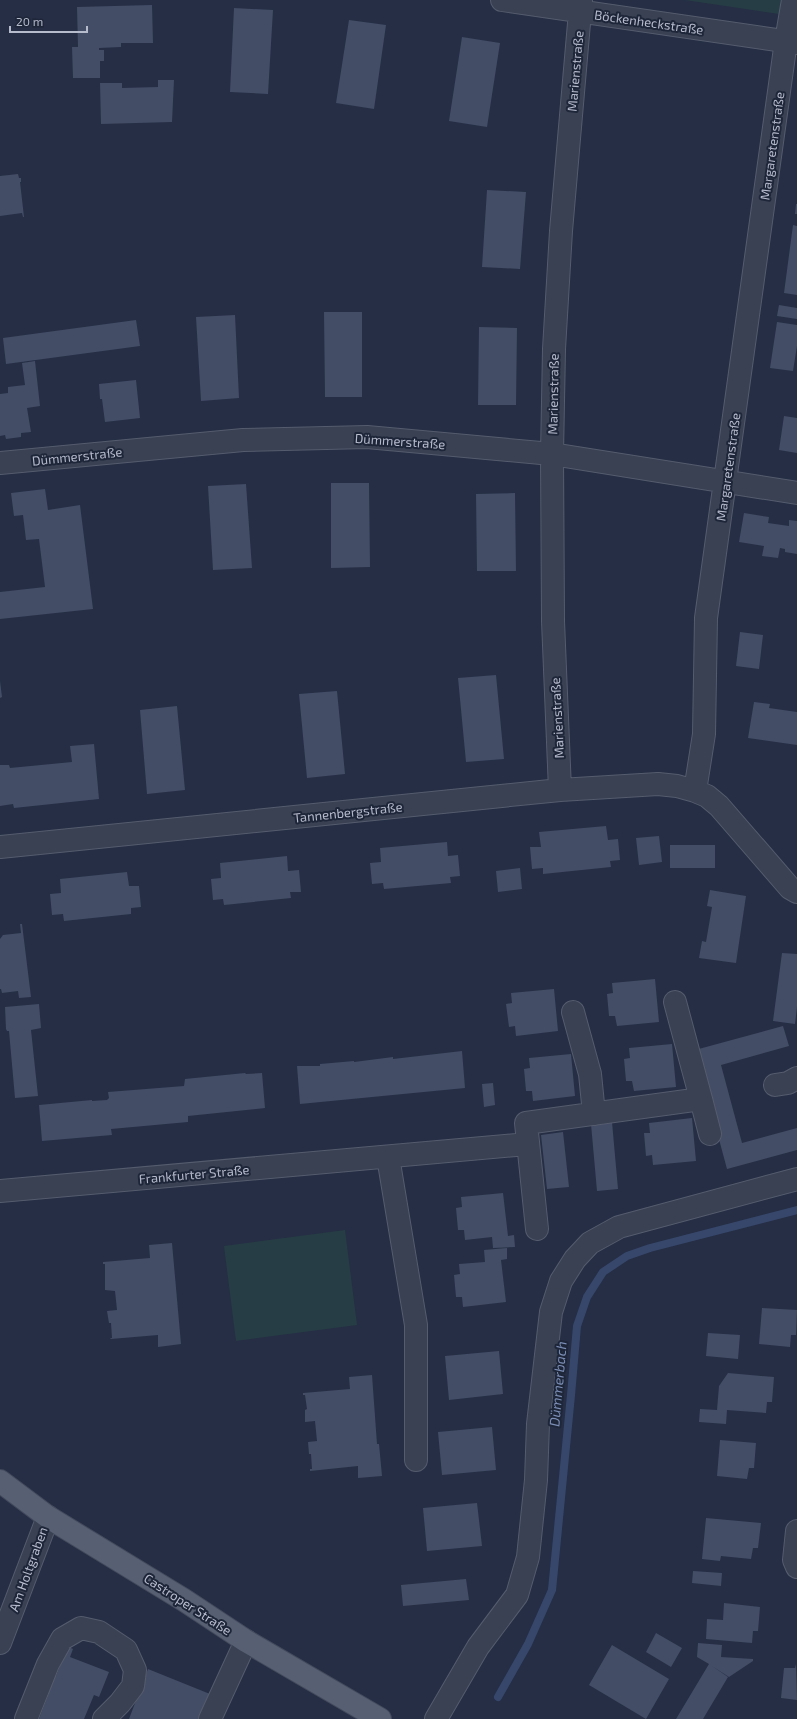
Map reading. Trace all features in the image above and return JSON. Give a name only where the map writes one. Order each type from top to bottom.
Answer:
[{"type":"main road","name":"Castroper Straße","points":[[0,1481],[48,1517],[184,1600],[246,1641],[380,1719]]},
{"type":"street","name":"Böckenheckstraße","points":[[502,0],[581,6],[791,42]]},
{"type":"street","name":"Margaretenstraße","points":[[695,791],[704,734],[706,618],[791,42],[793,0]]},
{"type":"street","name":"Marienstraße","points":[[560,790],[552,621],[552,454],[554,349],[560,255],[581,6]]},
{"type":"street","name":"Dümmerstraße","points":[[0,463],[243,440],[366,437],[552,454],[797,493]]},
{"type":"street","name":"Tannenbergstraße","points":[[0,847],[560,790],[658,784],[677,786],[695,791]]},
{"type":"street","points":[[695,791],[707,796],[719,806],[790,888],[797,892]]},
{"type":"street","points":[[675,1002],[710,1134]]},
{"type":"street","points":[[573,1012],[590,1074],[594,1114]]},
{"type":"street","points":[[774,1085],[788,1083],[797,1078]]},
{"type":"street","points":[[537,1229],[526,1123],[701,1099]]},
{"type":"street","name":"Frankfurter Straße","points":[[0,1191],[527,1144]]},
{"type":"street","points":[[388,1157],[416,1325],[416,1460]]},
{"type":"street","points":[[436,1719],[478,1647],[517,1595],[528,1557],[536,1480],[538,1424],[551,1312],[561,1281],[575,1258],[590,1243],[619,1227],[797,1178]]},
{"type":"street","name":"Am Holtgraben","points":[[0,1643],[48,1517]]},
{"type":"street","points":[[797,1531],[794,1560],[797,1567]]},
{"type":"street","points":[[26,1719],[48,1664],[62,1639],[81,1628],[99,1632],[126,1650],[135,1670],[133,1686],[120,1703],[104,1719]]},
{"type":"street","points":[[210,1719],[246,1641]]},
{"type":"shaded area","points":[[685,0],[781,0],[779,14]]},
{"type":"shaded area","points":[[345,1230],[357,1325],[236,1341],[224,1246]]},
{"type":"building","points":[[152,5],[153,43],[121,43],[121,47],[99,48],[99,50],[104,50],[104,61],[100,61],[100,78],[73,78],[72,47],[78,47],[77,7]]},
{"type":"building","points":[[234,8],[273,10],[268,94],[230,92]]},
{"type":"building","points":[[349,20],[386,25],[374,109],[336,103]]},
{"type":"building","points":[[462,37],[500,43],[487,127],[449,121]]},
{"type":"building","points":[[158,80],[174,80],[172,122],[101,124],[100,83],[122,83],[122,88],[158,87]]},
{"type":"building","points":[[18,174],[19,178],[21,178],[20,182],[24,217],[22,213],[0,216],[0,176]]},
{"type":"building","points":[[487,190],[526,192],[520,269],[482,267]]},
{"type":"building","points":[[796,204],[797,214],[795,214]]},
{"type":"building","points":[[793,225],[797,226],[797,295],[784,293]]},
{"type":"building","points":[[779,305],[797,308],[797,319],[777,316]]},
{"type":"building","points":[[324,312],[362,312],[362,397],[325,397]]},
{"type":"building","points":[[235,315],[239,398],[201,401],[196,317]]},
{"type":"building","points":[[136,320],[140,346],[6,364],[3,338]]},
{"type":"building","points":[[777,322],[797,325],[797,346],[793,371],[770,368]]},
{"type":"building","points":[[479,327],[517,328],[516,405],[478,405]]},
{"type":"building","points":[[35,361],[40,406],[27,408],[31,432],[21,433],[21,437],[6,439],[5,435],[0,436],[0,394],[8,393],[8,387],[25,385],[22,363]]},
{"type":"building","points":[[136,380],[140,418],[105,422],[102,399],[100,399],[99,384]]},
{"type":"building","points":[[784,416],[797,418],[797,453],[779,450]]},
{"type":"building","points":[[331,483],[369,483],[370,567],[331,568]]},
{"type":"building","points":[[246,484],[252,568],[213,570],[208,486]]},
{"type":"building","points":[[45,489],[48,510],[80,505],[93,609],[0,619],[0,592],[45,587],[39,539],[26,540],[23,515],[14,516],[11,493]]},
{"type":"building","points":[[515,493],[516,571],[477,571],[476,494]]},
{"type":"building","points":[[744,513],[769,517],[768,523],[789,526],[789,520],[797,521],[797,554],[785,552],[785,549],[780,548],[778,558],[762,556],[764,546],[739,542]]},
{"type":"building","points":[[740,632],[763,635],[759,669],[736,666]]},
{"type":"building","points":[[496,675],[504,759],[466,762],[458,678]]},
{"type":"building","points":[[0,681],[2,697],[0,698]]},
{"type":"building","points":[[337,691],[345,774],[307,778],[299,694]]},
{"type":"building","points":[[754,702],[770,704],[769,708],[797,712],[797,745],[748,738]]},
{"type":"building","points":[[177,706],[185,790],[147,794],[140,710]]},
{"type":"building","points":[[94,744],[99,799],[14,808],[13,804],[0,806],[0,765],[9,765],[10,768],[72,762],[70,746]]},
{"type":"building","points":[[606,826],[608,840],[618,839],[620,860],[610,861],[611,867],[543,874],[543,868],[532,869],[530,847],[541,847],[539,832]]},
{"type":"building","points":[[659,836],[662,862],[639,865],[636,838]]},
{"type":"building","points":[[447,842],[448,856],[458,855],[460,876],[450,877],[451,883],[384,889],[383,883],[372,884],[370,863],[381,862],[380,848]]},
{"type":"building","points":[[670,845],[715,845],[715,868],[670,868]]},
{"type":"building","points":[[287,856],[288,871],[299,870],[301,892],[290,892],[291,898],[224,905],[223,899],[213,900],[211,879],[221,878],[220,863]]},
{"type":"building","points":[[520,868],[522,889],[498,892],[496,871]]},
{"type":"building","points":[[127,872],[129,886],[139,886],[141,907],[131,908],[131,914],[64,921],[63,914],[52,915],[50,894],[61,893],[60,879]]},
{"type":"building","points":[[710,890],[746,896],[736,963],[699,958],[702,941],[706,942],[712,907],[707,906]]},
{"type":"building","points":[[20,924],[22,924],[31,997],[19,998],[18,991],[2,993],[0,989],[0,939],[3,935],[21,933]]},
{"type":"building","points":[[782,953],[797,954],[797,1007],[795,1024],[773,1021]]},
{"type":"building","points":[[655,979],[659,1022],[617,1026],[615,1016],[609,1016],[607,994],[613,993],[612,983]]},
{"type":"building","points":[[554,989],[558,1031],[516,1036],[515,1026],[509,1027],[506,1004],[512,1003],[511,993]]},
{"type":"building","points":[[39,1004],[41,1028],[31,1030],[38,1096],[15,1098],[9,1031],[6,1029],[5,1007]]},
{"type":"building","points":[[783,1026],[789,1046],[721,1065],[742,1143],[797,1128],[797,1150],[727,1169],[695,1050]]},
{"type":"building","points":[[672,1044],[676,1087],[634,1091],[632,1081],[626,1081],[624,1059],[630,1058],[629,1048]]},
{"type":"building","points":[[462,1051],[465,1088],[300,1104],[297,1066],[320,1066],[320,1064],[354,1062],[393,1057],[393,1059]]},
{"type":"building","points":[[571,1054],[575,1096],[533,1101],[532,1091],[526,1091],[524,1069],[530,1068],[529,1058]]},
{"type":"building","points":[[245,1073],[262,1073],[265,1108],[188,1116],[188,1122],[111,1129],[112,1135],[42,1141],[39,1105],[107,1100],[109,1098],[108,1092],[184,1086],[185,1079]]},
{"type":"building","points":[[493,1083],[495,1105],[484,1107],[482,1084]]},
{"type":"building","points":[[692,1118],[696,1161],[653,1165],[652,1155],[646,1156],[644,1133],[650,1133],[649,1123]]},
{"type":"building","points":[[612,1122],[618,1189],[597,1191],[591,1124]]},
{"type":"building","points":[[563,1132],[569,1187],[547,1189],[541,1135]]},
{"type":"building","points":[[503,1193],[508,1236],[514,1235],[515,1247],[493,1248],[492,1237],[465,1240],[464,1230],[458,1230],[456,1208],[462,1207],[461,1197]]},
{"type":"building","points":[[172,1243],[181,1344],[158,1347],[158,1335],[111,1339],[111,1323],[109,1323],[107,1311],[117,1310],[115,1291],[105,1290],[105,1264],[103,1264],[103,1262],[150,1258],[149,1245]]},
{"type":"building","points":[[507,1248],[507,1259],[501,1260],[506,1302],[463,1307],[462,1297],[456,1297],[454,1275],[460,1274],[459,1264],[485,1262],[484,1250]]},
{"type":"building","points":[[762,1308],[797,1310],[796,1335],[791,1335],[790,1347],[759,1344]]},
{"type":"building","points":[[708,1333],[740,1335],[738,1359],[706,1356]]},
{"type":"building","points":[[499,1351],[503,1394],[449,1400],[445,1356]]},
{"type":"building","points":[[728,1373],[774,1377],[772,1402],[767,1402],[766,1413],[727,1410],[726,1424],[699,1422],[700,1409],[717,1410],[719,1386]]},
{"type":"building","points":[[372,1375],[377,1444],[379,1444],[382,1476],[358,1478],[358,1466],[310,1471],[310,1469],[312,1469],[311,1454],[309,1454],[308,1442],[317,1441],[315,1421],[305,1422],[305,1410],[307,1409],[305,1395],[303,1395],[303,1393],[350,1389],[349,1377]]},
{"type":"building","points":[[492,1427],[496,1470],[442,1475],[438,1432]]},
{"type":"building","points":[[720,1440],[756,1443],[754,1468],[749,1468],[747,1479],[717,1476]]},
{"type":"building","points":[[477,1503],[482,1546],[427,1551],[423,1508]]},
{"type":"building","points":[[706,1518],[761,1523],[758,1548],[753,1548],[751,1559],[721,1556],[720,1561],[702,1559]]},
{"type":"building","points":[[693,1571],[722,1573],[721,1586],[692,1583]]},
{"type":"building","points":[[466,1579],[469,1600],[403,1606],[401,1585]]},
{"type":"building","points":[[724,1603],[760,1607],[758,1631],[753,1631],[752,1643],[706,1639],[707,1619],[723,1620]]},
{"type":"building","points":[[656,1633],[682,1648],[671,1667],[646,1652]]},
{"type":"building","points":[[698,1643],[722,1645],[721,1657],[753,1659],[753,1661],[729,1677],[712,1666],[728,1677],[703,1719],[676,1719],[709,1664],[697,1657]]},
{"type":"building","points":[[65,1645],[73,1649],[70,1657],[109,1672],[99,1697],[94,1695],[84,1719],[39,1719],[49,1693],[46,1692],[53,1675],[56,1676],[65,1654]]},
{"type":"building","points":[[612,1645],[669,1679],[646,1719],[589,1685]]},
{"type":"building","points":[[796,1664],[797,1700],[781,1698],[784,1668],[795,1668]]},
{"type":"building","points":[[148,1669],[210,1694],[200,1719],[129,1719]]},
{"type":"waterway","name":"Dümmerbach","points":[[498,1697],[528,1644],[552,1590],[577,1326],[587,1297],[603,1272],[627,1256],[650,1248],[797,1210]]}]
